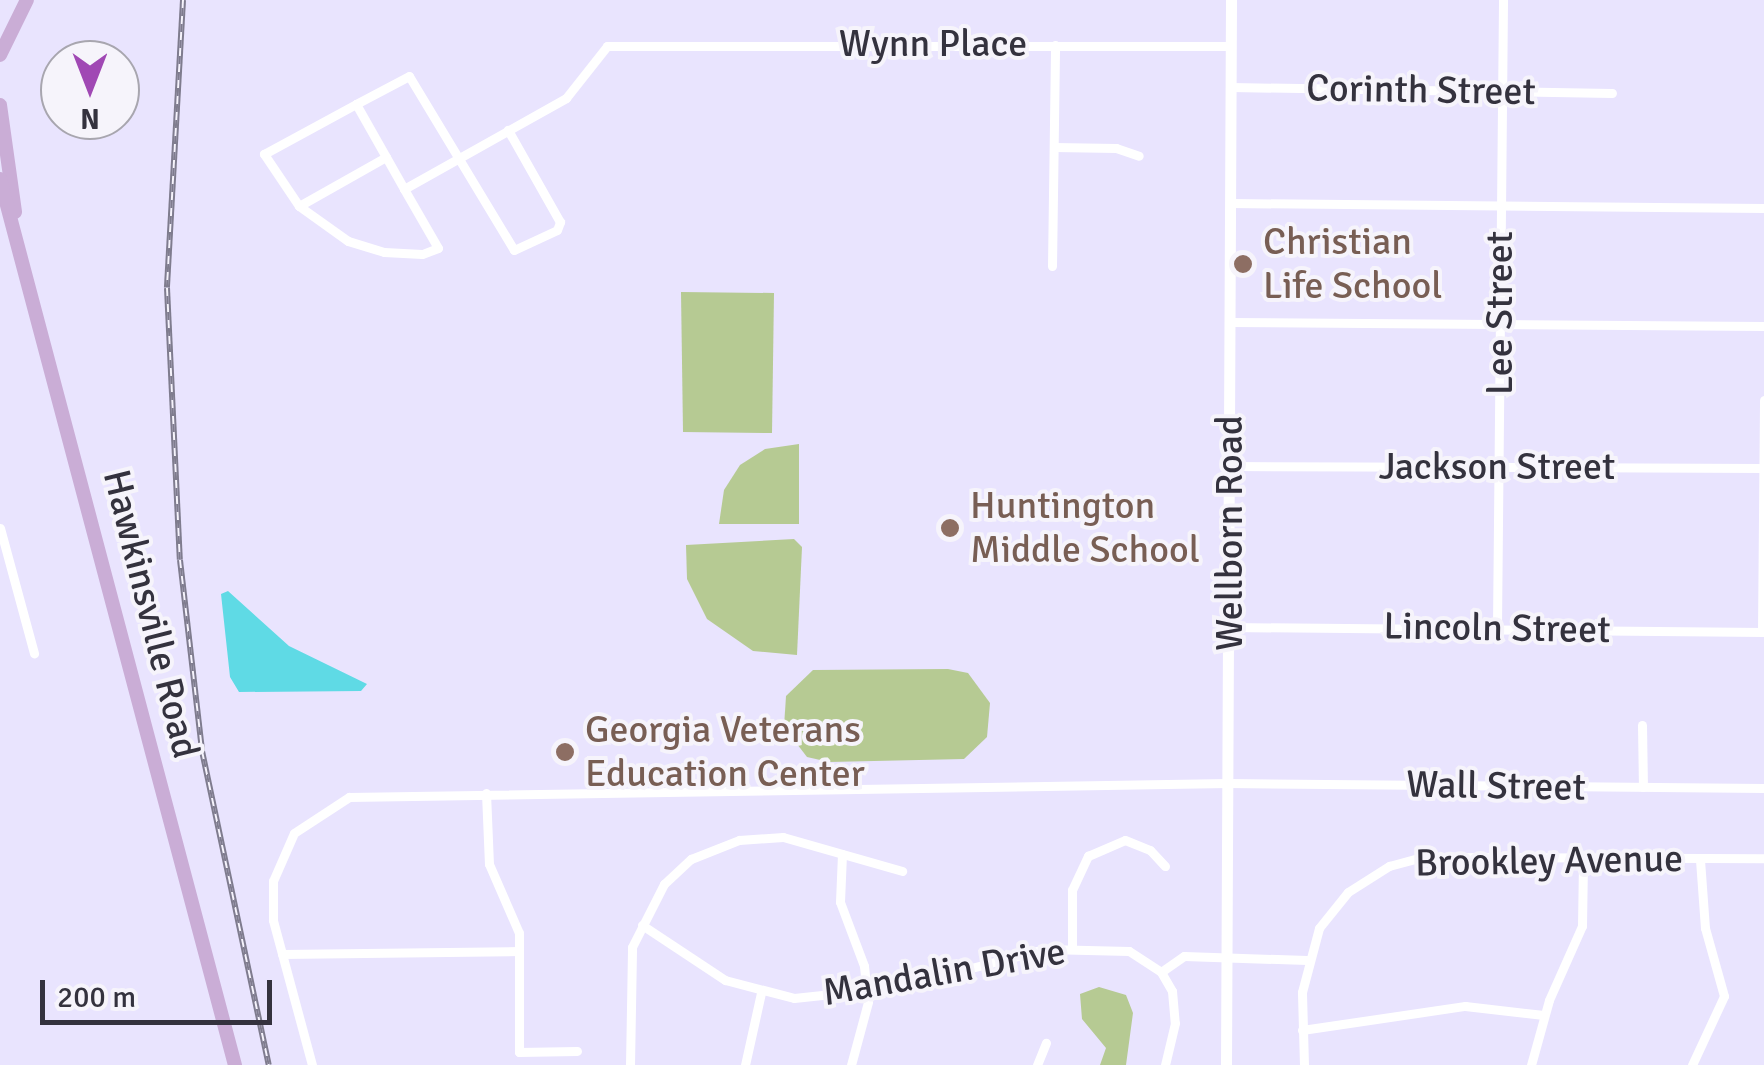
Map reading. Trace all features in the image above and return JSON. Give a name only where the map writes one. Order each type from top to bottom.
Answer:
[{"type":"main road","points":[[0,55],[27,0]]},
{"type":"main road","points":[[0,105],[18,242]]},
{"type":"main road","name":"Hawkinsville Road","points":[[0,180],[234,1065]]},
{"type":"street","name":"Wellborn Road","points":[[1226,1065],[1231,0]]},
{"type":"street","name":"Lee Street","points":[[1497,627],[1502,0]]},
{"type":"street","points":[[1052,266],[1055,44]]},
{"type":"street","name":"Wynn Place","points":[[508,130],[566,98],[608,46],[1230,46]]},
{"type":"street","points":[[356,104],[404,190],[438,248],[422,254],[384,252],[348,241],[299,206],[264,154],[356,104],[410,76],[457,159],[507,247],[528,247],[560,222],[508,130],[457,159],[404,190]]},
{"type":"street","name":"Corinth Street","points":[[1231,88],[1612,92]]},
{"type":"street","points":[[1054,147],[1116,148],[1139,156]]},
{"type":"street","points":[[299,206],[386,157]]},
{"type":"street","points":[[1230,204],[1764,208]]},
{"type":"street","points":[[1230,322],[1764,326]]},
{"type":"street","points":[[1763,632],[1764,400]]},
{"type":"street","name":"Jackson Street","points":[[1230,466],[1764,468]]},
{"type":"street","points":[[0,528],[34,652]]},
{"type":"street","name":"Lincoln Street","points":[[1230,627],[1763,632]]},
{"type":"street","points":[[1642,725],[1642,787]]},
{"type":"street","name":"Wall Street","points":[[312,1065],[282,954],[273,881],[294,833],[308,819],[349,797],[1228,782],[1764,788]]},
{"type":"street","points":[[486,792],[488,864],[516,918],[520,952],[519,1052],[577,1051]]},
{"type":"street","points":[[630,1065],[629,966],[642,925],[664,884],[714,847],[782,836],[902,871]]},
{"type":"street","points":[[1072,947],[1072,890],[1088,856],[1125,840],[1150,850],[1165,866]]},
{"type":"street","points":[[842,854],[840,902],[867,990],[867,1020],[852,1065]]},
{"type":"street","name":"Brookley Avenue","points":[[1304,1065],[1307,960],[1339,900],[1400,861],[1764,858]]},
{"type":"street","points":[[1531,1065],[1544,1015],[1582,926],[1583,860]]},
{"type":"street","points":[[1692,1065],[1724,996],[1705,928],[1700,860]]},
{"type":"street","name":"Mandalin Drive","points":[[642,925],[725,980],[762,994],[808,998],[867,990],[1072,947],[1128,952],[1161,972]]},
{"type":"street","points":[[282,954],[520,952]]},
{"type":"street","points":[[1165,1065],[1175,1010],[1161,972],[1184,956],[1307,960]]},
{"type":"street","points":[[745,1065],[762,994]]},
{"type":"street","points":[[1302,1030],[1465,1006],[1544,1015]]},
{"type":"street","points":[[1036,1065],[1046,1043]]},
{"type":"green space","points":[[681,292],[774,293],[772,433],[683,432]]},
{"type":"green space","points":[[799,444],[799,524],[719,524],[724,490],[740,465],[765,449]]},
{"type":"green space","points":[[794,539],[802,547],[797,655],[753,651],[707,619],[687,579],[686,545]]},
{"type":"green space","points":[[948,669],[968,673],[990,703],[987,737],[964,759],[829,762],[807,757],[784,727],[786,696],[813,670]]},
{"type":"green space","points":[[1099,987],[1126,995],[1133,1013],[1126,1065],[1100,1065],[1106,1048],[1082,1019],[1080,994]]},
{"type":"water","points":[[228,591],[289,646],[367,684],[361,691],[239,692],[230,677],[221,594]]},
{"type":"railway","points":[[183,0],[167,288],[180,560],[202,751],[269,1065]]},
{"type":"place","name":"Christian Life School","points":[[1243,264]]},
{"type":"place","name":"Huntington Middle School","points":[[950,528]]},
{"type":"place","name":"Georgia Veterans Education Center","points":[[565,752]]}]
